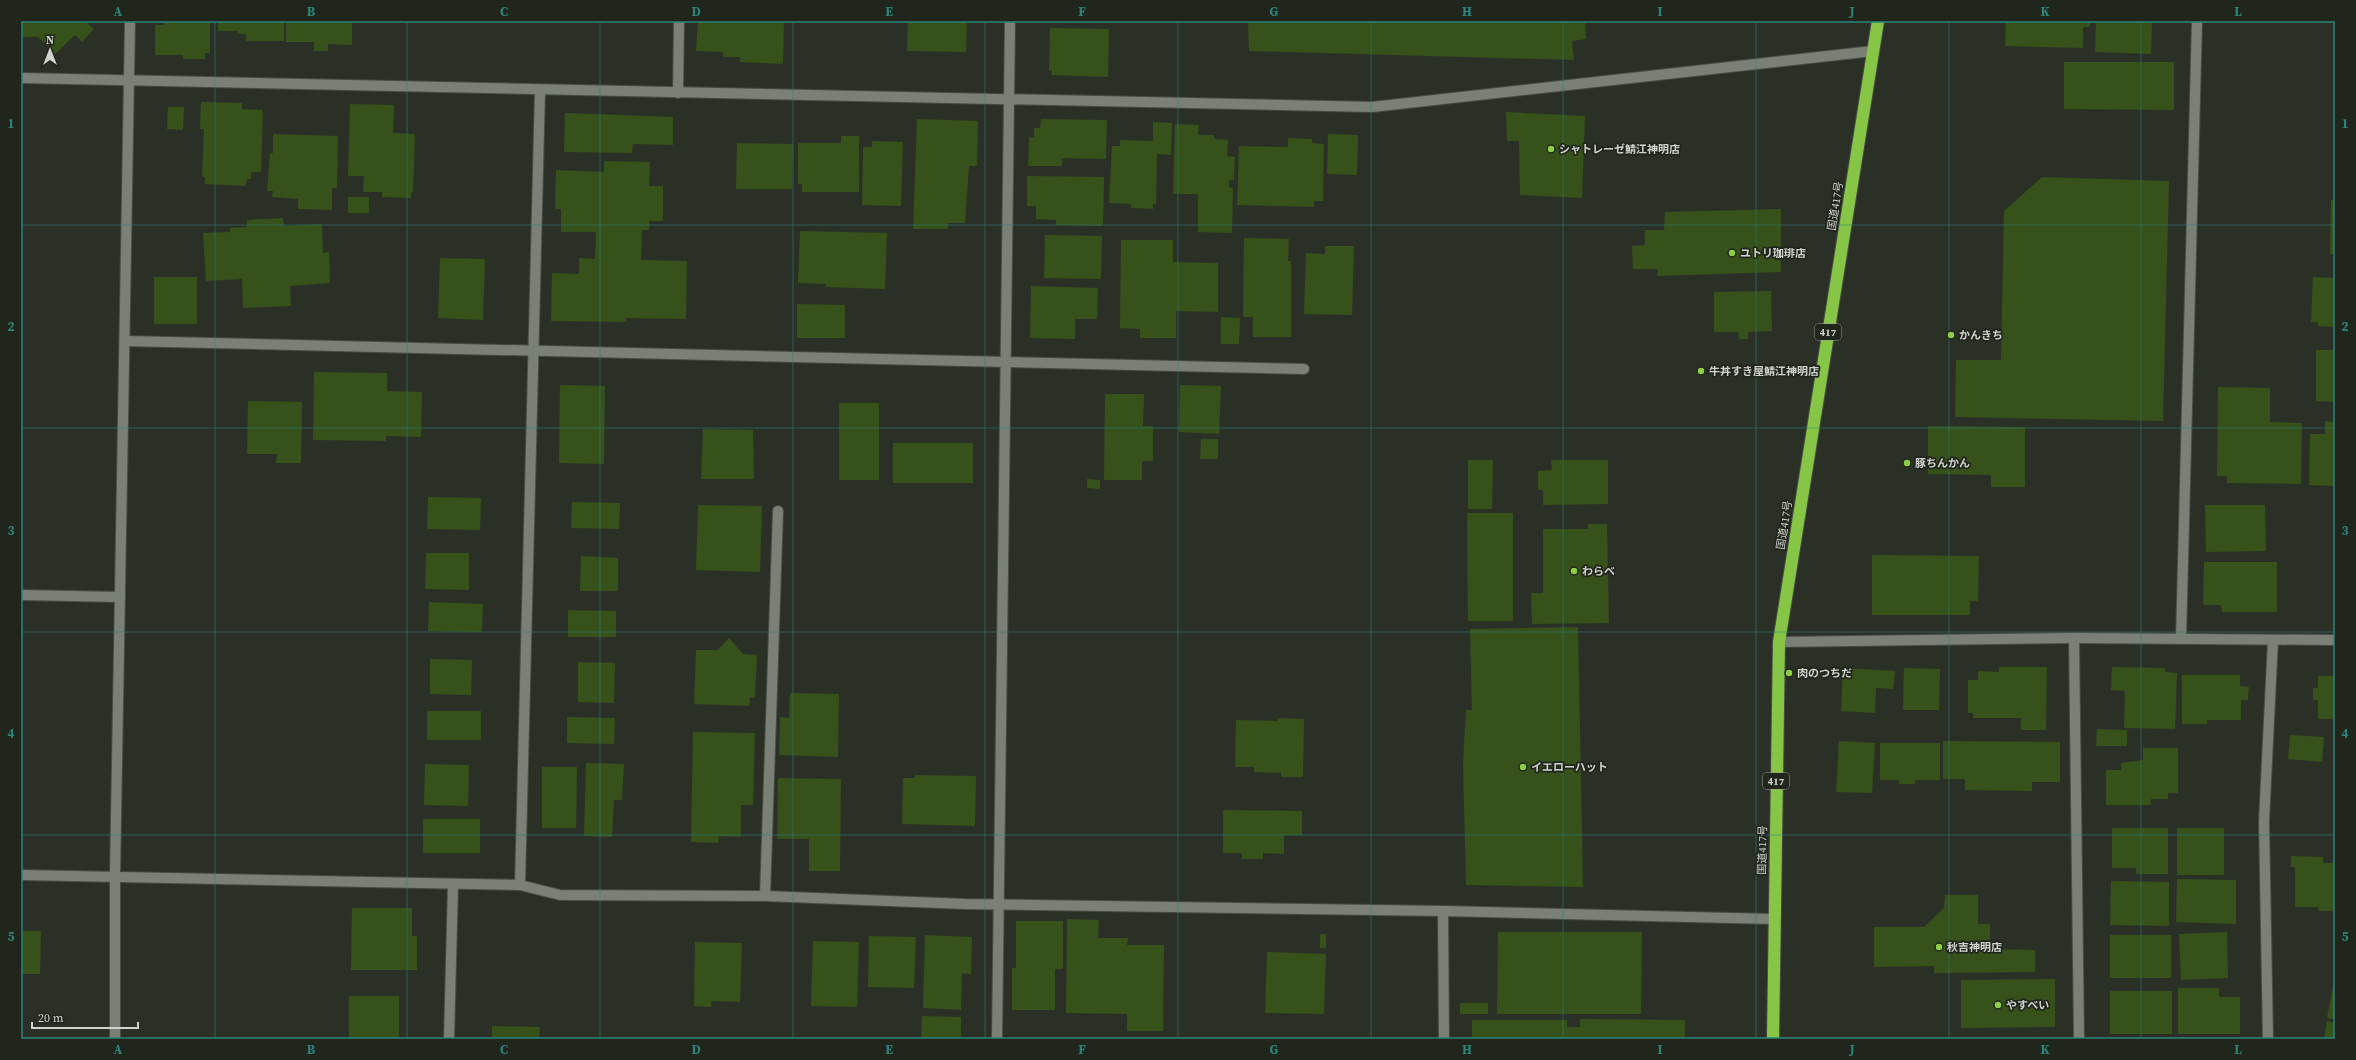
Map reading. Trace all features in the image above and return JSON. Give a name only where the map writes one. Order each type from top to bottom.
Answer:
[{"type":"highway","name":"国道417号","points":[[1773,1039],[1779,642],[1878,21]]},
{"type":"street","points":[[115,1039],[115,876],[130,21]]},
{"type":"street","points":[[678,92],[679,21]]},
{"type":"street","points":[[997,1039],[1010,21]]},
{"type":"street","points":[[2181,639],[2197,21]]},
{"type":"street","points":[[21,78],[1372,107],[1873,51]]},
{"type":"street","points":[[520,885],[540,90]]},
{"type":"street","points":[[125,341],[1304,369]]},
{"type":"street","points":[[765,896],[778,511]]},
{"type":"street","points":[[21,595],[120,597]]},
{"type":"street","points":[[2074,638],[2079,1039]]},
{"type":"street","points":[[1779,642],[2074,638],[2335,640]]},
{"type":"street","points":[[2268,1039],[2264,821],[2273,640]]},
{"type":"street","points":[[21,875],[520,885],[560,895],[765,896],[999,904],[1443,911],[1774,919]]},
{"type":"street","points":[[449,1039],[452,884]]},
{"type":"street","points":[[1443,911],[1444,1039]]},
{"type":"building","points":[[21,21],[89,21],[87,23],[94,29],[82,42],[75,35],[55,54],[38,37],[21,37]]},
{"type":"building","points":[[164,21],[210,21],[210,53],[205,53],[205,59],[183,59],[183,55],[155,55],[155,25],[164,25]]},
{"type":"building","points":[[218,21],[282,21],[284,22],[284,41],[246,41],[246,34],[238,34],[238,31],[218,31]]},
{"type":"building","points":[[286,21],[352,21],[352,45],[328,44],[328,51],[314,51],[314,42],[286,42]]},
{"type":"building","points":[[698,21],[784,21],[783,64],[740,62],[740,57],[723,57],[723,52],[696,51]]},
{"type":"building","points":[[908,21],[967,22],[966,52],[907,51]]},
{"type":"building","points":[[1248,21],[1585,21],[1586,39],[1572,41],[1574,60],[1249,51]]},
{"type":"building","points":[[2006,21],[2090,21],[2090,27],[2083,27],[2083,48],[2005,46]]},
{"type":"building","points":[[2096,21],[2152,21],[2151,54],[2095,52]]},
{"type":"building","points":[[1050,28],[1109,29],[1108,77],[1051,75],[1052,71],[1049,71]]},
{"type":"building","points":[[2064,62],[2174,62],[2174,110],[2064,109]]},
{"type":"building","points":[[201,102],[242,103],[242,109],[263,110],[261,172],[251,172],[251,179],[247,179],[246,186],[205,184],[205,177],[202,177],[204,129],[200,129]]},
{"type":"building","points":[[350,104],[394,105],[393,133],[415,134],[413,192],[411,192],[411,198],[382,197],[382,192],[363,192],[364,176],[348,176]]},
{"type":"building","points":[[168,107],[184,107],[183,130],[167,129]]},
{"type":"building","points":[[1506,112],[1585,116],[1582,198],[1520,195],[1519,141],[1507,141]]},
{"type":"building","points":[[565,113],[673,117],[673,145],[633,144],[632,153],[564,152]]},
{"type":"building","points":[[917,119],[978,121],[977,166],[969,166],[965,223],[948,223],[948,229],[913,229]]},
{"type":"building","points":[[1041,119],[1107,120],[1106,159],[1062,158],[1062,166],[1028,166],[1029,137],[1034,138],[1034,128],[1040,128]]},
{"type":"building","points":[[1153,122],[1172,123],[1171,155],[1157,154],[1156,204],[1153,204],[1153,209],[1131,208],[1131,204],[1109,203],[1112,146],[1120,146],[1120,140],[1153,141]]},
{"type":"building","points":[[1175,124],[1199,125],[1198,135],[1214,135],[1214,139],[1228,140],[1227,156],[1235,157],[1234,180],[1229,180],[1229,187],[1233,188],[1232,233],[1198,232],[1198,194],[1173,194]]},
{"type":"building","points":[[273,134],[338,136],[337,188],[332,188],[332,210],[298,209],[298,199],[272,197],[273,191],[267,191],[270,153],[273,153]]},
{"type":"building","points":[[1328,134],[1358,135],[1357,175],[1327,174]]},
{"type":"building","points":[[841,136],[859,136],[859,192],[802,192],[802,184],[798,184],[798,143],[841,143]]},
{"type":"building","points":[[1288,138],[1312,139],[1312,143],[1324,144],[1323,201],[1314,201],[1314,207],[1237,205],[1239,146],[1288,147]]},
{"type":"building","points":[[872,141],[903,142],[901,206],[862,205],[863,147],[872,147]]},
{"type":"building","points":[[737,143],[793,144],[792,189],[736,189]]},
{"type":"building","points":[[604,161],[650,162],[649,186],[663,186],[663,221],[649,221],[649,230],[642,230],[641,260],[687,261],[686,319],[626,318],[626,322],[551,321],[552,273],[579,274],[579,258],[595,259],[596,232],[561,232],[561,209],[555,209],[556,170],[604,172]]},
{"type":"building","points":[[1027,176],[1104,177],[1103,226],[1056,225],[1056,220],[1036,219],[1036,206],[1027,206]]},
{"type":"building","points":[[2042,177],[2169,181],[2163,421],[1955,417],[1956,360],[2001,360],[2004,211]]},
{"type":"building","points":[[348,197],[369,197],[369,213],[348,213]]},
{"type":"building","points":[[2331,200],[2335,200],[2335,254],[2330,254]]},
{"type":"building","points":[[1781,209],[1781,272],[1657,276],[1658,269],[1633,269],[1632,246],[1645,245],[1645,230],[1664,230],[1665,212]]},
{"type":"building","points":[[283,218],[284,226],[322,224],[323,253],[329,252],[330,283],[290,286],[291,306],[243,308],[242,279],[206,281],[203,233],[230,232],[230,228],[247,227],[247,220]]},
{"type":"building","points":[[800,231],[887,233],[885,289],[826,287],[826,284],[798,283]]},
{"type":"building","points":[[1045,235],[1102,236],[1101,279],[1044,278]]},
{"type":"building","points":[[1244,238],[1289,239],[1288,261],[1291,261],[1291,337],[1253,337],[1253,317],[1243,317]]},
{"type":"building","points":[[1121,240],[1173,240],[1173,262],[1218,263],[1218,312],[1176,311],[1176,338],[1140,338],[1140,329],[1120,328]]},
{"type":"building","points":[[1325,246],[1354,246],[1352,315],[1304,314],[1306,253],[1325,254]]},
{"type":"building","points":[[440,258],[485,259],[483,320],[438,318]]},
{"type":"building","points":[[154,277],[197,277],[197,324],[154,324]]},
{"type":"building","points":[[2313,277],[2335,278],[2335,327],[2318,326],[2318,322],[2311,322]]},
{"type":"building","points":[[1031,286],[1098,288],[1097,319],[1075,319],[1075,339],[1030,338]]},
{"type":"building","points":[[1771,291],[1772,331],[1748,332],[1748,339],[1739,339],[1738,332],[1714,332],[1714,292]]},
{"type":"building","points":[[797,304],[845,305],[845,338],[797,338]]},
{"type":"building","points":[[1221,317],[1240,318],[1239,344],[1221,344]]},
{"type":"building","points":[[2316,350],[2335,350],[2335,402],[2316,401]]},
{"type":"building","points":[[314,372],[387,373],[387,391],[422,392],[421,437],[386,436],[386,441],[313,440]]},
{"type":"building","points":[[560,385],[605,386],[604,464],[559,463]]},
{"type":"building","points":[[1180,385],[1221,386],[1219,434],[1179,432]]},
{"type":"building","points":[[2218,387],[2270,388],[2270,422],[2302,423],[2301,484],[2227,483],[2227,476],[2217,476]]},
{"type":"building","points":[[1105,394],[1144,394],[1143,426],[1153,426],[1153,461],[1142,461],[1142,480],[1104,480]]},
{"type":"building","points":[[248,401],[302,402],[301,463],[276,463],[277,454],[247,454]]},
{"type":"building","points":[[839,403],[879,403],[879,480],[839,480]]},
{"type":"building","points":[[2325,421],[2335,422],[2335,486],[2309,485],[2310,434],[2325,434]]},
{"type":"building","points":[[1928,426],[2025,427],[2025,487],[1991,487],[1991,475],[1928,474]]},
{"type":"building","points":[[703,429],[753,430],[754,479],[701,479]]},
{"type":"building","points":[[1201,439],[1218,439],[1218,459],[1200,459]]},
{"type":"building","points":[[893,443],[973,443],[973,483],[893,483]]},
{"type":"building","points":[[1468,460],[1493,460],[1492,509],[1468,509]]},
{"type":"building","points":[[1551,460],[1608,460],[1608,504],[1543,505],[1543,490],[1538,490],[1538,471],[1552,470]]},
{"type":"building","points":[[1087,479],[1100,480],[1100,489],[1087,488]]},
{"type":"building","points":[[428,497],[481,498],[480,530],[427,529]]},
{"type":"building","points":[[572,502],[620,503],[619,529],[571,528]]},
{"type":"building","points":[[698,505],[762,506],[760,572],[696,570]]},
{"type":"building","points":[[2205,505],[2265,505],[2266,551],[2206,552]]},
{"type":"building","points":[[1467,513],[1513,513],[1513,621],[1468,621]]},
{"type":"building","points":[[1588,524],[1607,524],[1609,623],[1532,624],[1531,593],[1543,593],[1543,529],[1588,529]]},
{"type":"building","points":[[426,553],[469,553],[469,590],[425,589]]},
{"type":"building","points":[[1872,555],[1979,556],[1978,601],[1970,601],[1970,615],[1872,615]]},
{"type":"building","points":[[581,556],[618,558],[618,591],[580,591]]},
{"type":"building","points":[[2204,562],[2277,562],[2277,612],[2222,612],[2221,605],[2203,605]]},
{"type":"building","points":[[429,602],[483,604],[482,632],[428,631]]},
{"type":"building","points":[[568,610],[616,611],[616,637],[568,637]]},
{"type":"building","points":[[1578,627],[1583,887],[1466,885],[1463,763],[1466,710],[1472,710],[1470,629]]},
{"type":"building","points":[[729,638],[743,654],[757,655],[755,698],[750,697],[749,706],[694,704],[696,650],[718,650]]},
{"type":"building","points":[[430,659],[472,660],[471,695],[430,694]]},
{"type":"building","points":[[578,662],[615,663],[614,703],[578,702]]},
{"type":"building","points":[[1999,667],[2047,667],[2046,730],[2021,730],[2021,718],[1973,718],[1973,713],[1968,713],[1968,680],[1978,680],[1978,671],[1999,672]]},
{"type":"building","points":[[2112,667],[2165,668],[2165,672],[2177,673],[2175,729],[2124,728],[2125,691],[2111,690]]},
{"type":"building","points":[[1843,668],[1895,671],[1893,689],[1876,688],[1875,713],[1841,711]]},
{"type":"building","points":[[1904,668],[1940,669],[1939,710],[1903,710]]},
{"type":"building","points":[[2182,675],[2240,675],[2240,686],[2249,687],[2248,700],[2241,700],[2241,720],[2207,720],[2207,724],[2182,724]]},
{"type":"building","points":[[2318,676],[2335,676],[2335,719],[2318,719],[2318,700],[2313,700],[2313,688],[2318,688]]},
{"type":"building","points":[[790,693],[839,694],[838,757],[779,755],[780,717],[789,718]]},
{"type":"building","points":[[427,711],[481,711],[481,740],[427,740]]},
{"type":"building","points":[[567,717],[615,718],[614,744],[567,743]]},
{"type":"building","points":[[1278,718],[1304,719],[1303,777],[1281,777],[1281,773],[1254,772],[1254,767],[1235,767],[1236,720],[1278,721]]},
{"type":"building","points":[[2097,729],[2127,730],[2127,746],[2096,746]]},
{"type":"building","points":[[693,732],[755,733],[753,805],[741,805],[741,837],[719,836],[718,843],[691,842]]},
{"type":"building","points":[[2290,735],[2324,737],[2322,762],[2288,759]]},
{"type":"building","points":[[1839,741],[1875,743],[1872,793],[1836,792]]},
{"type":"building","points":[[1943,741],[2060,742],[2060,782],[2032,782],[2032,791],[1965,790],[1965,779],[1943,779]]},
{"type":"building","points":[[1880,743],[1940,743],[1940,780],[1915,780],[1915,784],[1899,784],[1899,780],[1880,780]]},
{"type":"building","points":[[2143,748],[2178,748],[2178,793],[2168,793],[2168,799],[2151,799],[2151,805],[2106,805],[2106,770],[2121,770],[2121,763],[2143,760]]},
{"type":"building","points":[[586,763],[624,764],[622,800],[614,800],[612,837],[584,836]]},
{"type":"building","points":[[425,764],[469,765],[468,806],[424,805]]},
{"type":"building","points":[[542,767],[577,767],[576,828],[542,828]]},
{"type":"building","points":[[915,775],[976,776],[975,826],[902,824],[903,778],[915,778]]},
{"type":"building","points":[[778,778],[841,779],[840,871],[809,871],[809,839],[777,839]]},
{"type":"building","points":[[1223,810],[1302,811],[1302,835],[1284,835],[1284,854],[1263,853],[1263,859],[1242,859],[1242,853],[1223,853]]},
{"type":"building","points":[[423,819],[480,819],[480,853],[423,853]]},
{"type":"building","points":[[2112,828],[2168,828],[2168,874],[2136,874],[2136,868],[2112,868]]},
{"type":"building","points":[[2177,828],[2224,828],[2224,875],[2177,875]]},
{"type":"building","points":[[2291,856],[2323,857],[2323,863],[2335,863],[2335,911],[2319,911],[2318,907],[2295,907],[2295,867],[2291,867]]},
{"type":"building","points":[[2177,879],[2236,880],[2236,924],[2176,922]]},
{"type":"building","points":[[2111,881],[2169,882],[2169,926],[2110,925]]},
{"type":"building","points":[[1945,895],[1978,895],[1978,924],[1990,924],[1990,949],[2035,950],[2035,972],[1934,973],[1934,966],[1874,967],[1874,927],[1924,927],[1944,908]]},
{"type":"building","points":[[352,908],[412,908],[412,936],[417,936],[417,970],[351,970]]},
{"type":"building","points":[[1067,919],[1099,920],[1098,938],[1128,938],[1127,945],[1164,945],[1163,1031],[1127,1031],[1127,1014],[1066,1013]]},
{"type":"building","points":[[1016,921],[1063,921],[1063,969],[1055,969],[1055,1010],[1012,1010],[1012,968],[1016,968]]},
{"type":"building","points":[[21,931],[41,931],[40,974],[21,974]]},
{"type":"building","points":[[1498,932],[1642,932],[1641,1014],[1497,1014]]},
{"type":"building","points":[[2227,932],[2228,978],[2181,980],[2179,934]]},
{"type":"building","points":[[1320,934],[1326,934],[1326,948],[1320,948]]},
{"type":"building","points":[[925,935],[972,937],[971,974],[962,973],[961,1010],[923,1008]]},
{"type":"building","points":[[2110,935],[2171,935],[2171,978],[2110,978]]},
{"type":"building","points":[[869,936],[916,937],[914,988],[868,987]]},
{"type":"building","points":[[813,941],[859,942],[857,1007],[811,1006]]},
{"type":"building","points":[[695,942],[742,943],[740,1002],[711,1001],[711,1007],[694,1006]]},
{"type":"building","points":[[1267,952],[1326,954],[1324,1014],[1265,1013]]},
{"type":"building","points":[[2335,977],[2335,1019],[2327,1018]]},
{"type":"building","points":[[2055,979],[2055,1027],[1961,1028],[1961,980]]},
{"type":"building","points":[[2178,988],[2219,988],[2219,997],[2240,997],[2240,1034],[2178,1034]]},
{"type":"building","points":[[2110,991],[2172,991],[2172,1034],[2110,1034]]},
{"type":"building","points":[[349,996],[399,996],[399,1039],[349,1039]]},
{"type":"building","points":[[1460,1003],[1488,1003],[1488,1014],[1460,1014]]},
{"type":"building","points":[[922,1016],[961,1017],[961,1039],[921,1039]]},
{"type":"building","points":[[1580,1019],[1685,1020],[1685,1039],[1472,1039],[1472,1020],[1567,1020],[1567,1027],[1580,1027]]},
{"type":"building","points":[[2327,1021],[2335,1023],[2335,1039],[2324,1039]]},
{"type":"building","points":[[492,1026],[540,1027],[539,1039],[492,1039]]},
{"type":"place","name":"シャトレーゼ鯖江神明店","points":[[1551,149]]},
{"type":"place","name":"ユトリ珈琲店","points":[[1732,253]]},
{"type":"place","name":"かんきち","points":[[1951,335]]},
{"type":"place","name":"牛丼すき屋鯖江神明店","points":[[1701,371]]},
{"type":"place","name":"豚ちんかん","points":[[1907,463]]},
{"type":"place","name":"わらべ","points":[[1574,571]]},
{"type":"place","name":"肉のつちだ","points":[[1789,673]]},
{"type":"place","name":"イエローハット","points":[[1523,767]]},
{"type":"place","name":"秋吉神明店","points":[[1939,947]]},
{"type":"place","name":"やすべい","points":[[1998,1005]]}]
